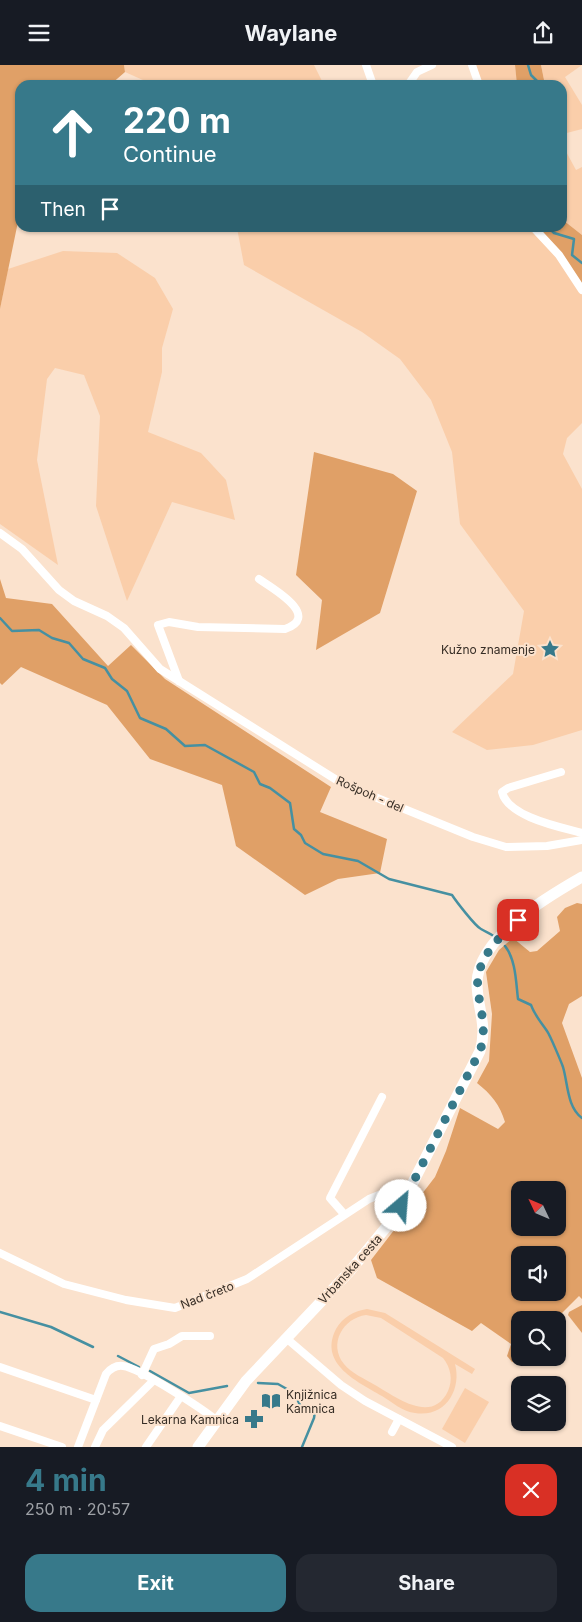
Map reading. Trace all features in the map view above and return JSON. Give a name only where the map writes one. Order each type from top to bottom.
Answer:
[{"type":"street","points":[[366,65],[371,80]]},
{"type":"street","points":[[412,80],[418,72],[432,65]]},
{"type":"street","points":[[472,65],[477,80]]},
{"type":"street","points":[[538,232],[559,255],[582,290]]},
{"type":"street","name":"Rošpoh - del","points":[[0,533],[22,549],[59,591],[116,622],[160,669],[343,784],[473,837],[506,847],[547,846],[582,840]]},
{"type":"street","points":[[178,681],[158,625],[169,622],[198,627],[285,629],[294,624],[298,617],[298,610],[291,602],[259,579]]},
{"type":"street","points":[[561,773],[508,788],[502,791],[503,797],[523,813],[546,823],[582,833]]},
{"type":"street","name":"Vrbanska cesta","points":[[198,1447],[216,1419],[246,1381],[372,1246],[401,1206],[480,1051],[484,1037],[477,984],[478,973],[492,947],[530,909],[582,877]]},
{"type":"street","points":[[344,1214],[330,1198],[382,1097]]},
{"type":"street","name":"Nad čreto","points":[[0,1253],[64,1284],[126,1300],[175,1308],[247,1279],[344,1214],[379,1195],[401,1206]]},
{"type":"street","points":[[142,1375],[154,1349],[169,1344],[182,1336],[210,1336]]},
{"type":"street","points":[[286,1338],[341,1385],[365,1401],[452,1447]]},
{"type":"street","points":[[78,1447],[110,1369],[126,1366],[198,1405],[216,1419]]},
{"type":"street","points":[[0,1367],[96,1400]]},
{"type":"street","points":[[95,1447],[103,1431],[153,1381]]},
{"type":"street","points":[[146,1447],[181,1397]]},
{"type":"street","points":[[392,1432],[399,1419]]},
{"type":"street","points":[[0,1426],[62,1447]]},
{"type":"shaded area","points":[[0,65],[124,65],[125,72],[116,80],[15,80],[16,232],[0,309]]},
{"type":"shaded area","points":[[124,65],[314,65],[322,80],[143,80],[125,72]]},
{"type":"shaded area","points":[[471,65],[515,65],[516,80],[477,80]]},
{"type":"shaded area","points":[[515,65],[541,65],[544,80],[516,80]]},
{"type":"shaded area","points":[[541,65],[582,65],[565,77],[567,80],[544,80]]},
{"type":"shaded area","points":[[567,80],[582,105],[582,129],[567,133]]},
{"type":"shaded area","points":[[567,153],[576,170],[582,167],[582,235],[567,223]]},
{"type":"shaded area","points":[[567,223],[582,235],[582,284],[542,232],[567,232]]},
{"type":"shaded area","points":[[238,232],[542,232],[582,284],[582,423],[567,438],[563,454],[582,489],[582,730],[533,745],[487,750],[452,732],[513,674],[524,611],[460,524],[452,452],[431,400],[400,359],[362,332],[244,265]]},
{"type":"shaded area","points":[[63,251],[117,253],[155,278],[173,309],[162,348],[162,372],[148,432],[201,453],[226,480],[235,520],[172,502],[127,601],[96,506],[100,416],[84,375],[55,368],[47,379],[37,460],[58,565],[0,524],[0,309],[8,269]]},
{"type":"shaded area","points":[[314,452],[393,474],[417,491],[380,613],[316,650],[322,600],[296,575]]},
{"type":"shaded area","points":[[0,579],[6,598],[52,604],[108,666],[131,645],[165,679],[331,787],[320,812],[387,839],[380,873],[338,879],[305,895],[236,846],[222,785],[150,759],[107,705],[21,667],[2,685],[0,683]]},
{"type":"shaded area","points":[[577,903],[582,904],[582,996],[569,1004],[562,1023],[582,1078],[582,1299],[579,1296],[564,1311],[511,1311],[511,1344],[481,1323],[472,1331],[377,1278],[371,1260],[435,1177],[460,1108],[498,1129],[505,1122],[494,1100],[477,1083],[489,1061],[492,1014],[486,972],[499,950],[513,938],[530,952],[537,951],[560,931],[557,917],[565,908]]},
{"type":"shaded area","points":[[582,1305],[582,1333],[568,1315],[569,1312]]},
{"type":"shaded area","points":[[367,1309],[385,1313],[475,1369],[472,1374],[455,1364],[456,1383],[449,1400],[443,1407],[426,1413],[415,1413],[402,1409],[352,1378],[336,1362],[332,1352],[332,1341],[336,1329],[349,1315]],"holes":[[[366,1315],[381,1318],[443,1358],[448,1366],[451,1378],[450,1387],[441,1401],[433,1406],[413,1405],[358,1376],[344,1364],[337,1348],[340,1333],[351,1321],[358,1317]]]},
{"type":"shaded area","points":[[511,1344],[511,1361],[507,1356]]},
{"type":"shaded area","points":[[465,1388],[489,1402],[465,1443],[442,1429]]},
{"type":"waterway","points":[[528,65],[531,75],[536,80]]},
{"type":"waterway","points":[[553,232],[574,239],[572,255],[582,263]]},
{"type":"waterway","points":[[0,618],[12,631],[39,630],[52,638],[69,643],[83,659],[105,668],[112,679],[127,691],[140,718],[166,729],[185,746],[205,745],[254,772],[260,784],[270,788],[290,803],[294,829],[301,835],[305,843],[323,854],[358,861],[389,879],[452,895],[478,927],[495,937]]},
{"type":"waterway","points":[[505,946],[513,965],[518,999],[531,1005],[536,1016],[549,1034],[563,1067],[573,1108],[582,1118]]},
{"type":"waterway","points":[[0,1312],[51,1327],[93,1347]]},
{"type":"waterway","points":[[118,1356],[139,1367]]},
{"type":"waterway","points":[[150,1371],[189,1393],[227,1386]]},
{"type":"waterway","points":[[258,1383],[278,1384],[294,1393],[300,1405],[315,1411],[302,1447]]},
{"type":"place","name":"Kužno znamenje","points":[[550,649]]},
{"type":"place","name":"Knjižnica Kamnica","points":[[271,1401]]},
{"type":"place","name":"Lekarna Kamnica","points":[[254,1419]]},
{"type":"route","points":[[401,1206],[480,1051],[484,1037],[484,1028],[477,984],[482,961],[506,931],[518,920]]}]
